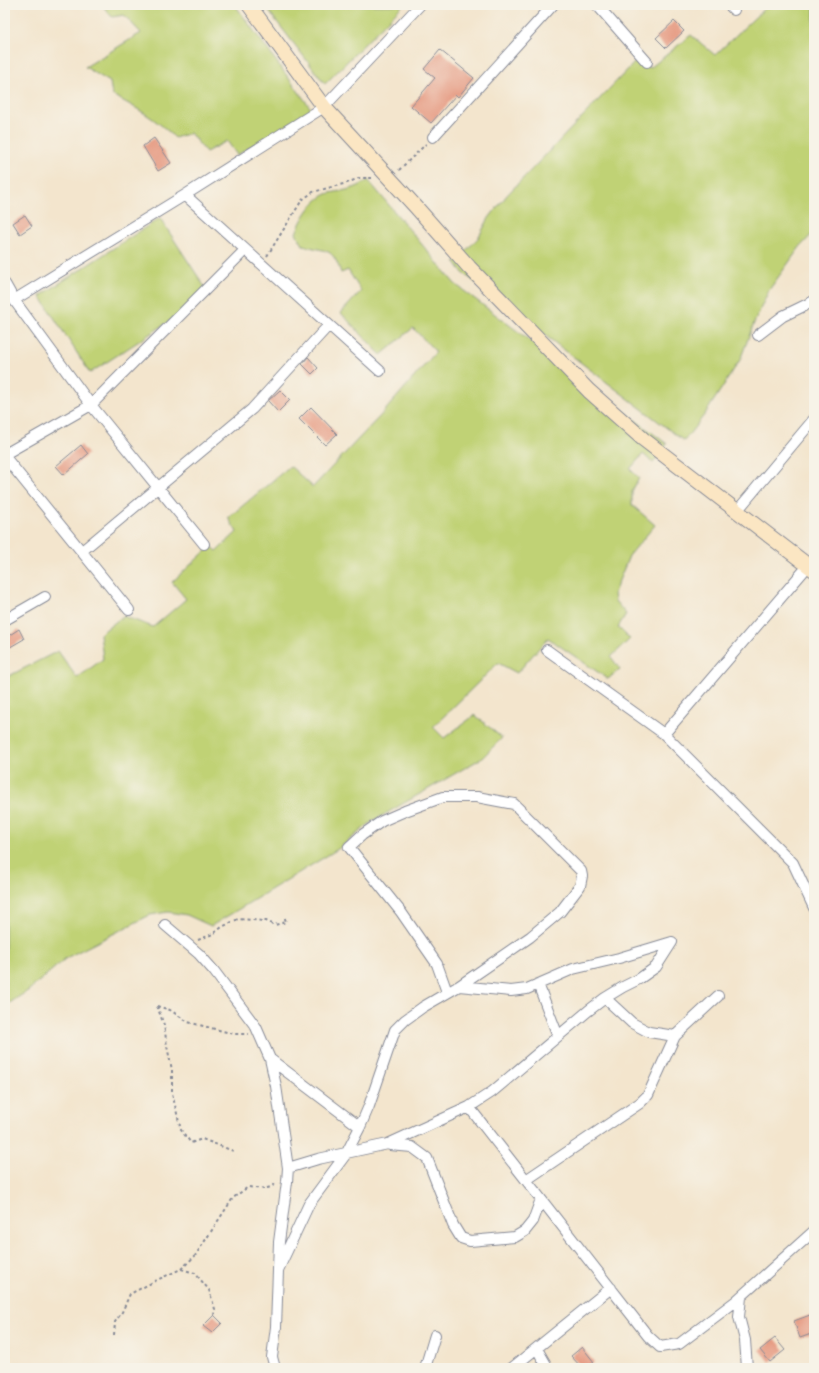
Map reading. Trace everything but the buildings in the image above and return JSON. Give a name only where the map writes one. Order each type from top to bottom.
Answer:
[{"type":"street","points":[[249,5],[324,107],[390,178],[469,267],[589,391],[643,439],[737,511],[812,565],[664,734]]},
{"type":"street","points":[[14,300],[324,107],[420,5]]},
{"type":"street","points":[[433,138],[553,5]]},
{"type":"street","points":[[597,5],[647,62]]},
{"type":"street","points":[[185,194],[380,371]]},
{"type":"street","points":[[5,454],[91,405],[245,250]]},
{"type":"street","points":[[5,284],[14,300],[91,405],[204,544]]},
{"type":"street","points":[[758,335],[782,316],[814,301]]},
{"type":"street","points":[[82,551],[252,409],[329,325]]},
{"type":"street","points":[[737,511],[814,418]]},
{"type":"street","points":[[5,457],[129,610]]},
{"type":"street","points":[[5,620],[45,597]]},
{"type":"street","points":[[547,650],[664,734],[793,863],[814,908]]},
{"type":"street","points":[[278,1270],[309,1204],[346,1154],[360,1127],[369,1106],[395,1030],[405,1020],[423,1007],[459,986],[530,937],[560,912],[582,881],[581,871],[514,804],[477,797],[443,797],[382,821],[362,834],[349,847],[401,912],[437,964],[448,992]]},
{"type":"street","points":[[165,925],[187,944],[214,971],[256,1027],[270,1059],[277,1093],[288,1168],[279,1242],[276,1328],[272,1357],[268,1368]]},
{"type":"street","points":[[288,1168],[388,1144],[469,1107],[492,1092],[605,998],[640,979],[656,967],[672,942],[619,958],[573,969],[527,989],[511,991],[459,986]]},
{"type":"street","points":[[538,984],[558,1036]]},
{"type":"street","points":[[526,1180],[640,1104],[648,1094],[675,1036],[718,996]]},
{"type":"street","points":[[605,998],[632,1023],[649,1032],[675,1036]]},
{"type":"street","points":[[270,1059],[360,1127]]},
{"type":"street","points":[[469,1107],[648,1336],[660,1347],[679,1344],[741,1297],[814,1231]]},
{"type":"street","points":[[388,1144],[412,1147],[427,1158],[452,1225],[461,1238],[479,1242],[515,1237],[525,1231],[532,1221],[541,1199]]},
{"type":"street","points":[[512,1368],[611,1288]]},
{"type":"street","points":[[741,1297],[739,1317],[745,1340],[747,1368]]},
{"type":"street","points":[[425,1368],[435,1335]]},
{"type":"street","points":[[537,1349],[548,1368]]},
{"type":"street","points":[[272,1357],[275,1368]]},
{"type":"path","points":[[262,264],[302,200],[308,195],[313,192],[347,183],[358,178],[390,178],[433,138]]},
{"type":"path","points":[[187,944],[213,934],[222,927],[238,919],[266,921],[275,925],[286,922],[284,915]]},
{"type":"path","points":[[236,1152],[202,1139],[191,1144],[181,1130],[172,1093],[172,1070],[164,1025],[157,1006],[170,1010],[188,1022],[234,1034],[251,1034],[261,1039]]},
{"type":"path","points":[[114,1335],[115,1322],[122,1312],[130,1294],[181,1269],[195,1256],[233,1198],[248,1187],[259,1189],[273,1187],[288,1168]]},
{"type":"path","points":[[181,1269],[195,1273],[209,1290],[214,1308],[214,1315]]},
{"type":"green space","points":[[102,5],[235,5],[312,110],[237,155],[227,141],[206,152],[190,133],[175,138],[153,119],[112,95],[110,82],[85,67],[141,33],[124,15],[112,17]]},
{"type":"green space","points":[[264,5],[403,5],[325,84]]},
{"type":"green space","points":[[768,5],[814,5],[814,232],[800,247],[769,290],[754,323],[740,360],[705,414],[684,441],[462,272],[455,262],[478,238],[489,218],[507,195],[636,61],[650,68],[691,35],[715,55]]},
{"type":"green space","points":[[368,180],[455,284],[667,444],[653,463],[643,454],[630,469],[639,478],[632,491],[632,505],[655,525],[629,556],[614,593],[615,601],[626,614],[618,627],[630,639],[611,657],[620,669],[608,679],[548,638],[517,673],[498,663],[433,727],[444,738],[475,715],[502,738],[482,758],[373,821],[338,849],[211,926],[187,915],[168,912],[150,915],[66,958],[29,990],[5,1006],[5,678],[58,651],[77,678],[103,659],[100,634],[123,616],[153,627],[186,599],[172,582],[211,546],[217,551],[237,532],[228,518],[290,466],[313,487],[381,415],[436,352],[413,328],[381,355],[341,313],[361,291],[348,270],[341,273],[332,254],[324,250],[303,245],[296,233],[309,209],[324,195],[354,188]]},
{"type":"green space","points":[[160,218],[210,295],[90,373],[40,296]]}]
